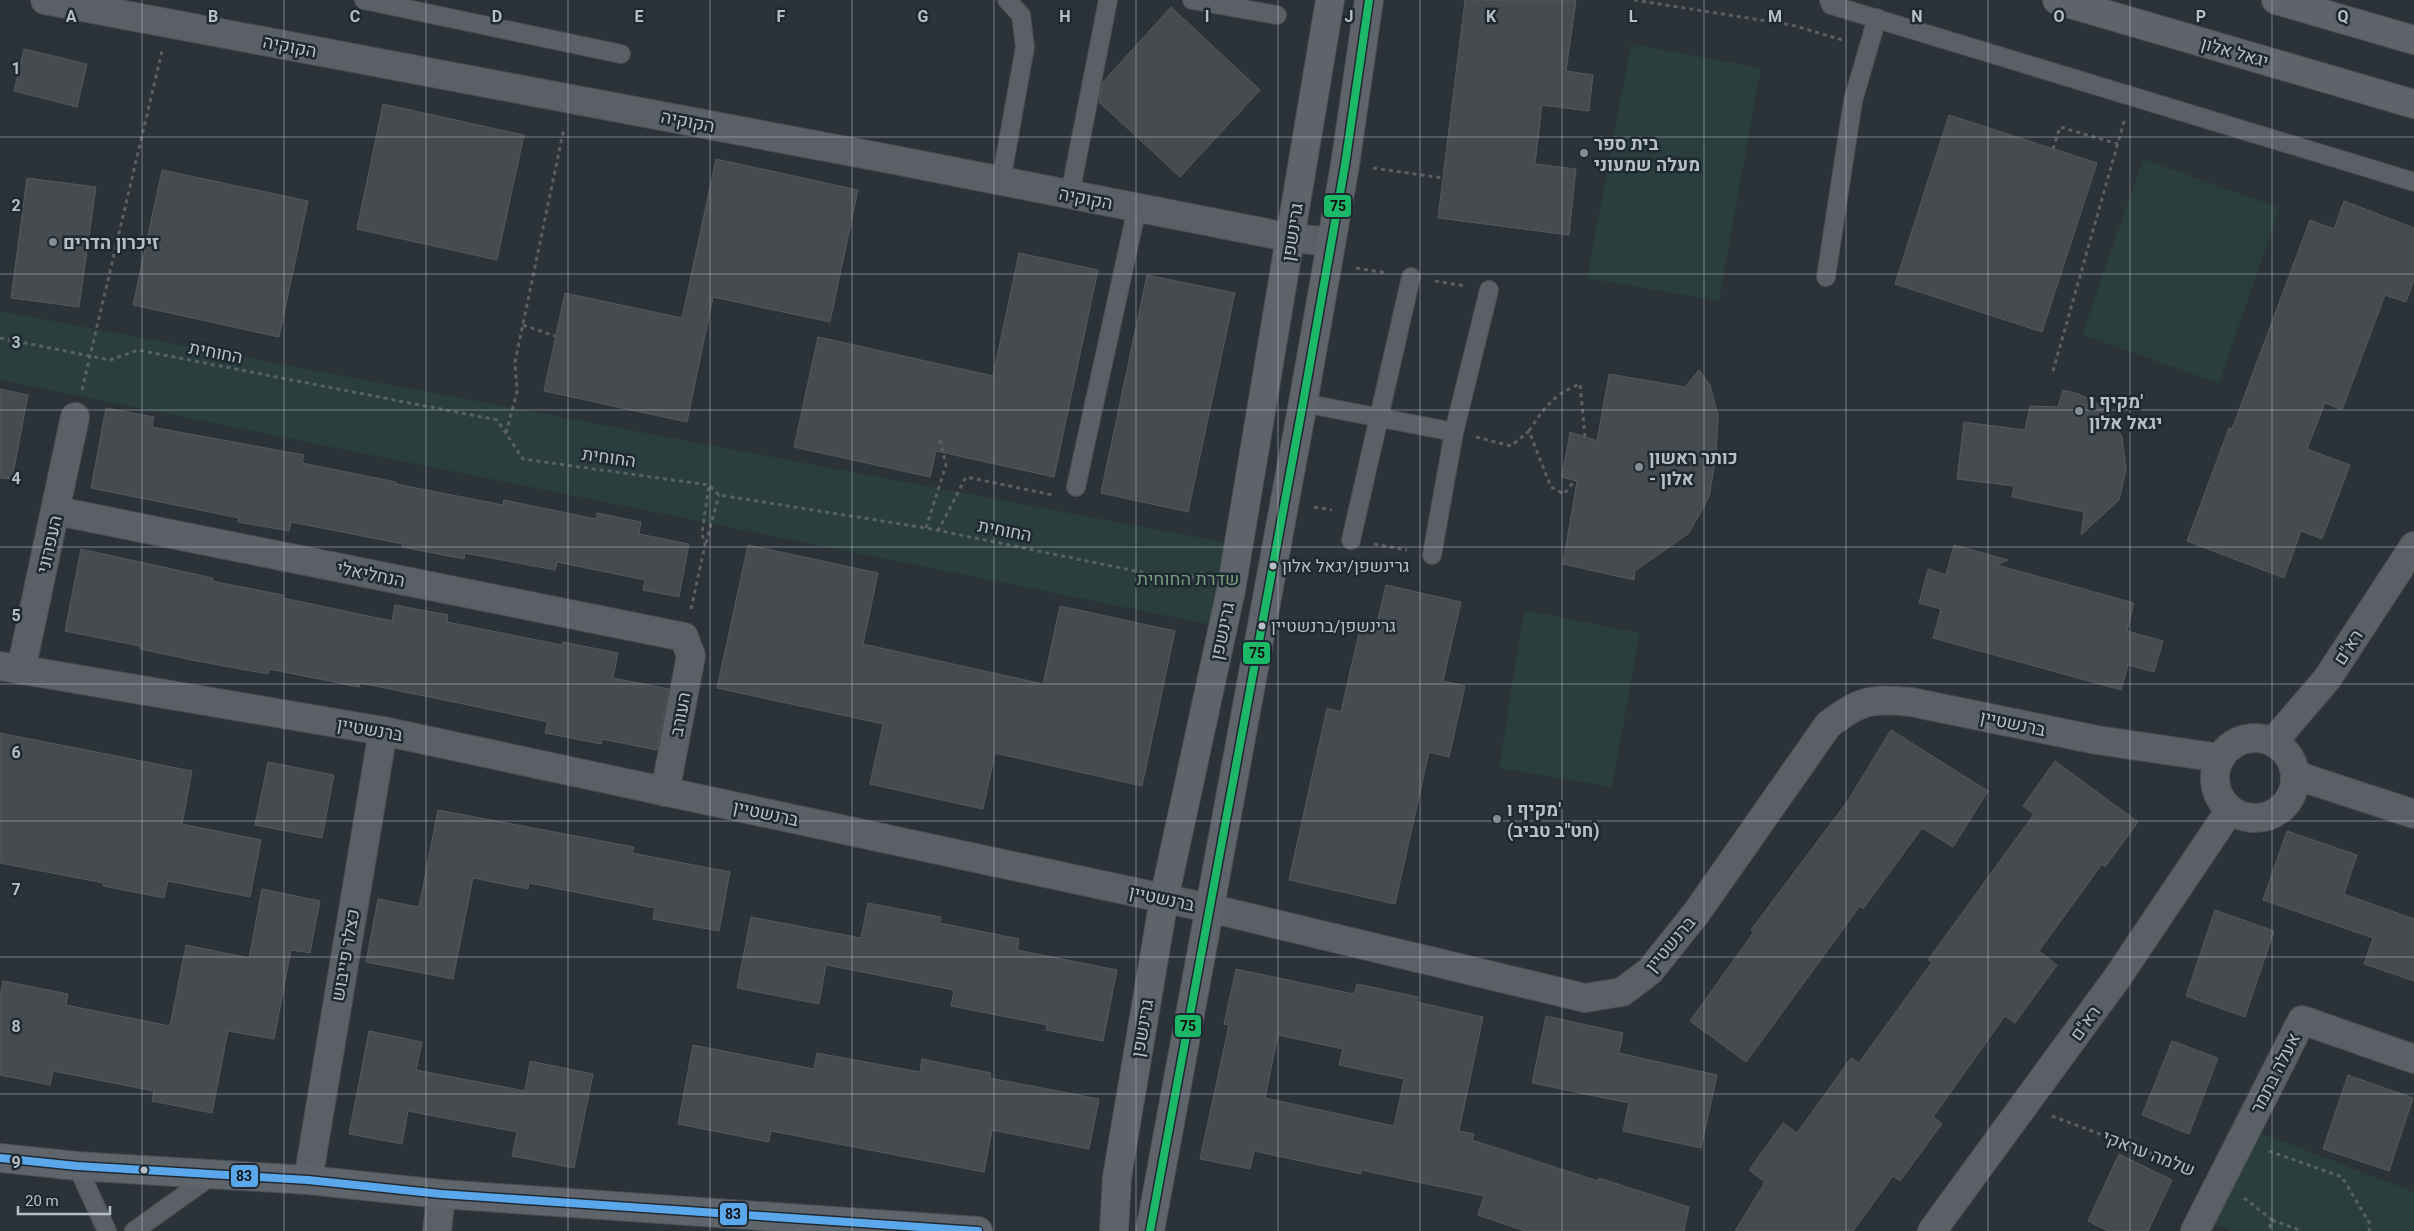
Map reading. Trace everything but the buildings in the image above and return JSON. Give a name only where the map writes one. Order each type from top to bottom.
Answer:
[{"type":"street","name":"הקוקיה","points":[[45,0],[1070,194],[1292,238],[1331,242]]},
{"type":"street","name":"גרינשפן","points":[[1114,1231],[1116,1177],[1164,899],[1231,590],[1292,238],[1330,0]]},
{"type":"street","name":"גרינשפן","points":[[1151,1231],[1303,403],[1345,165],[1369,0]]},
{"type":"street","name":"יגאל אלון","points":[[2057,0],[2414,104]]},
{"type":"street","points":[[2276,0],[2414,40]]},
{"type":"street","name":"העפרוני","points":[[10,668],[57,511],[75,417]]},
{"type":"street","name":"הנחליאלי","points":[[57,511],[684,637]]},
{"type":"street","name":"רא\"ם","points":[[2272,742],[2327,679],[2414,546]]},
{"type":"street","name":"העורב","points":[[665,792],[691,656],[684,637]]},
{"type":"street","name":"ברנשטיין","points":[[10,668],[383,731],[1209,908],[1585,998],[1622,992],[1650,971],[1697,912],[1828,725],[1850,708],[1880,699],[1911,702],[2096,740],[2220,758]]},
{"type":"street","name":"כצלר פייבוש","points":[[308,1180],[383,731]]},
{"type":"street","points":[[2261,739],[2272,742],[2284,750],[2292,762],[2295,775],[2294,788],[2280,810],[2268,817],[2254,819],[2241,816],[2230,810],[2222,802],[2215,780],[2220,758],[2238,742],[2261,739]]},
{"type":"street","points":[[2295,775],[2414,814]]},
{"type":"street","name":"רא\"ם","points":[[1932,1231],[2026,1106],[2117,978],[2230,810]]},
{"type":"street","name":"אעלה בתמר","points":[[2220,1179],[2302,1020],[2414,1059]]},
{"type":"street","points":[[0,1158],[77,1166],[308,1180],[441,1194],[978,1231]]},
{"type":"street","name":"שלמה עראקי","points":[[2195,1231],[2220,1179]]},
{"type":"street","points":[[437,1231],[441,1194]]},
{"type":"lane","points":[[364,0],[621,54]]},
{"type":"lane","points":[[1001,181],[1025,47],[1021,15],[1008,0]]},
{"type":"lane","points":[[1070,194],[1108,0]]},
{"type":"lane","points":[[1192,0],[1277,15]]},
{"type":"lane","points":[[1829,0],[1831,5],[2414,182]]},
{"type":"lane","points":[[1826,277],[1853,101],[1877,18]]},
{"type":"lane","points":[[1076,487],[1137,208]]},
{"type":"lane","points":[[1352,540],[1411,277]]},
{"type":"lane","points":[[1432,555],[1454,432],[1489,290]]},
{"type":"lane","points":[[1303,403],[1454,432]]},
{"type":"lane","points":[[77,1166],[107,1231]]},
{"type":"lane","points":[[134,1231],[214,1174]]},
{"type":"path","points":[[1634,0],[1792,25],[1868,48]]},
{"type":"path","points":[[75,417],[169,24]]},
{"type":"path","points":[[2053,371],[2131,96]]},
{"type":"path","points":[[506,434],[517,392],[515,362],[570,99]]},
{"type":"path","points":[[2053,149],[2060,127],[2118,144]]},
{"type":"path","points":[[1345,165],[1443,178]]},
{"type":"path","points":[[523,325],[556,336]]},
{"type":"path","name":"החוחית","points":[[0,338],[110,360],[138,350],[497,420],[523,459],[709,485]]},
{"type":"path","points":[[1454,432],[1511,446],[1529,431],[1544,407],[1564,390],[1580,384],[1585,437]]},
{"type":"path","points":[[1529,431],[1551,487],[1564,494],[1575,480]]},
{"type":"path","points":[[926,528],[946,465],[939,436]]},
{"type":"path","points":[[938,531],[966,477],[1057,496],[1076,487]]},
{"type":"path","points":[[684,637],[705,545],[719,495],[709,485]]},
{"type":"path","points":[[705,545],[702,533],[709,485]]},
{"type":"path","name":"החוחית","points":[[719,495],[926,528],[1231,590]]},
{"type":"path","points":[[1284,501],[1357,515]]},
{"type":"path","points":[[1352,540],[1432,555]]},
{"type":"path","name":"שלמה עראקי","points":[[2026,1106],[2220,1179]]},
{"type":"path","points":[[2241,1140],[2342,1177],[2370,1224],[2369,1231]]},
{"type":"path","points":[[2220,1179],[2272,1220],[2302,1231]]},
{"type":"path","points":[[2268,1231],[2272,1220]]},
{"type":"green space","points":[[1631,44],[1761,68],[1719,301],[1587,278]]},
{"type":"green space","points":[[2143,159],[2280,208],[2219,383],[2082,335]]},
{"type":"green space","name":"שדרת החוחית","points":[[0,311],[1239,545],[1223,627],[0,380]]},
{"type":"green space","points":[[1524,610],[1640,633],[1612,787],[1499,768]]},
{"type":"green space","points":[[2258,1132],[2414,1192],[2414,1231],[2231,1231],[2214,1224]]},
{"type":"transit line","name":"75","points":[[1150,1231],[1303,403],[1345,165],[1369,0]]},
{"type":"transit line","name":"83","points":[[0,1158],[77,1166],[308,1180],[441,1194],[978,1231]]},
{"type":"place","name":"בית ספר מעלה שמעוני","points":[[1584,153]]},
{"type":"place","name":"זיכרון הדרים","points":[[53,242]]},
{"type":"place","name":"מקיף ו' יגאל אלון","points":[[2079,411]]},
{"type":"place","name":"כותר ראשון - אלון","points":[[1639,467]]},
{"type":"place","name":"גרינשפן/יגאל אלון","points":[[1273,566]]},
{"type":"place","name":"גרינשפן/ברנשטיין","points":[[1262,626]]},
{"type":"place","name":"מקיף ו' (חט\"ב טביב)","points":[[1497,819]]}]
